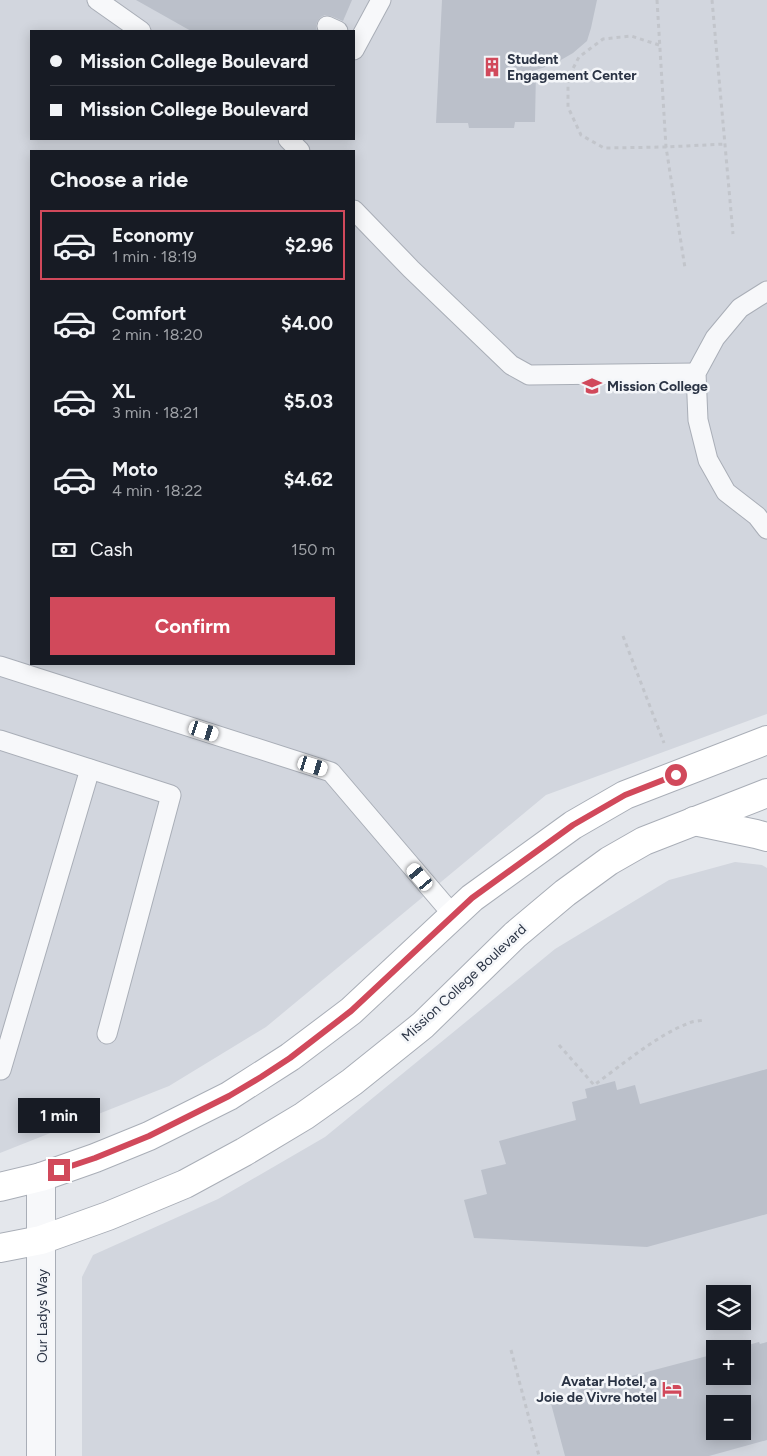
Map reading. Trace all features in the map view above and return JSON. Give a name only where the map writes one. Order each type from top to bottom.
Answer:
[{"type":"street","points":[[0,1186],[41,1177],[95,1158],[149,1136],[229,1096],[290,1058],[351,1011],[472,898],[573,825],[625,795],[767,740]]},
{"type":"street","name":"Mission College Boulevard","points":[[0,1248],[42,1240],[108,1216],[184,1184],[244,1152],[304,1116],[352,1082],[423,1025],[515,935],[565,893],[616,857],[644,841],[767,794]]},
{"type":"street","points":[[694,822],[767,837]]},
{"type":"street","name":"Our Ladys Way","points":[[41,1177],[41,1456]]},
{"type":"lane","points":[[96,0],[141,30]]},
{"type":"lane","points":[[355,44],[381,0]]},
{"type":"lane","points":[[355,211],[411,269],[511,365],[529,376],[696,373]]},
{"type":"lane","points":[[767,291],[740,308],[715,338],[696,373],[698,420],[708,460],[726,492],[757,516],[767,529]]},
{"type":"lane","points":[[0,666],[331,772],[453,915]]},
{"type":"lane","points":[[0,740],[171,795],[107,1034]]},
{"type":"lane","points":[[1,1070],[90,769]]},
{"type":"path","points":[[657,0],[666,147],[685,268]]},
{"type":"path","points":[[712,0],[733,234]]},
{"type":"path","points":[[659,45],[631,36],[604,39],[579,57],[568,78],[568,107],[581,135],[604,148],[725,144]]},
{"type":"path","points":[[623,636],[664,743]]},
{"type":"path","points":[[559,1045],[594,1085],[638,1052],[672,1031],[690,1022],[704,1020]]},
{"type":"path","points":[[511,1350],[539,1456]]},
{"type":"shaded area","points":[[0,0],[767,0],[767,714],[546,795],[266,1027],[169,1086],[0,1153]]},
{"type":"shaded area","points":[[735,862],[762,865],[767,868],[767,1456],[82,1456],[82,1277],[93,1255],[218,1199],[325,1137],[555,949],[669,880]]},
{"type":"building","points":[[136,0],[352,0],[343,21],[325,15],[317,22],[317,30],[189,30]]},
{"type":"building","name":"Student Engagement Center","points":[[442,0],[597,0],[587,41],[573,53],[554,64],[536,70],[535,122],[515,122],[514,128],[469,128],[468,123],[436,123]]},
{"type":"building","points":[[767,1069],[767,1214],[647,1247],[474,1238],[464,1200],[487,1194],[481,1170],[506,1164],[499,1141],[576,1120],[572,1102],[587,1098],[585,1089],[615,1081],[617,1090],[635,1085],[640,1104]]},
{"type":"building","name":"Avatar Hotel, a Joie de Vivre hotel","points":[[767,1342],[767,1440],[709,1456],[565,1456],[550,1400],[579,1392],[578,1390],[706,1356],[706,1385],[751,1385],[751,1344]]},
{"type":"place","name":"Student Engagement Center","points":[[492,67]]},
{"type":"place","name":"Mission College","points":[[592,386]]},
{"type":"place","name":"Avatar Hotel, a Joie de Vivre hotel","points":[[672,1389]]},
{"type":"route","points":[[59,1170],[149,1136],[229,1096],[261,1077],[290,1058],[351,1011],[472,898],[573,825],[625,795],[676,775]]}]
